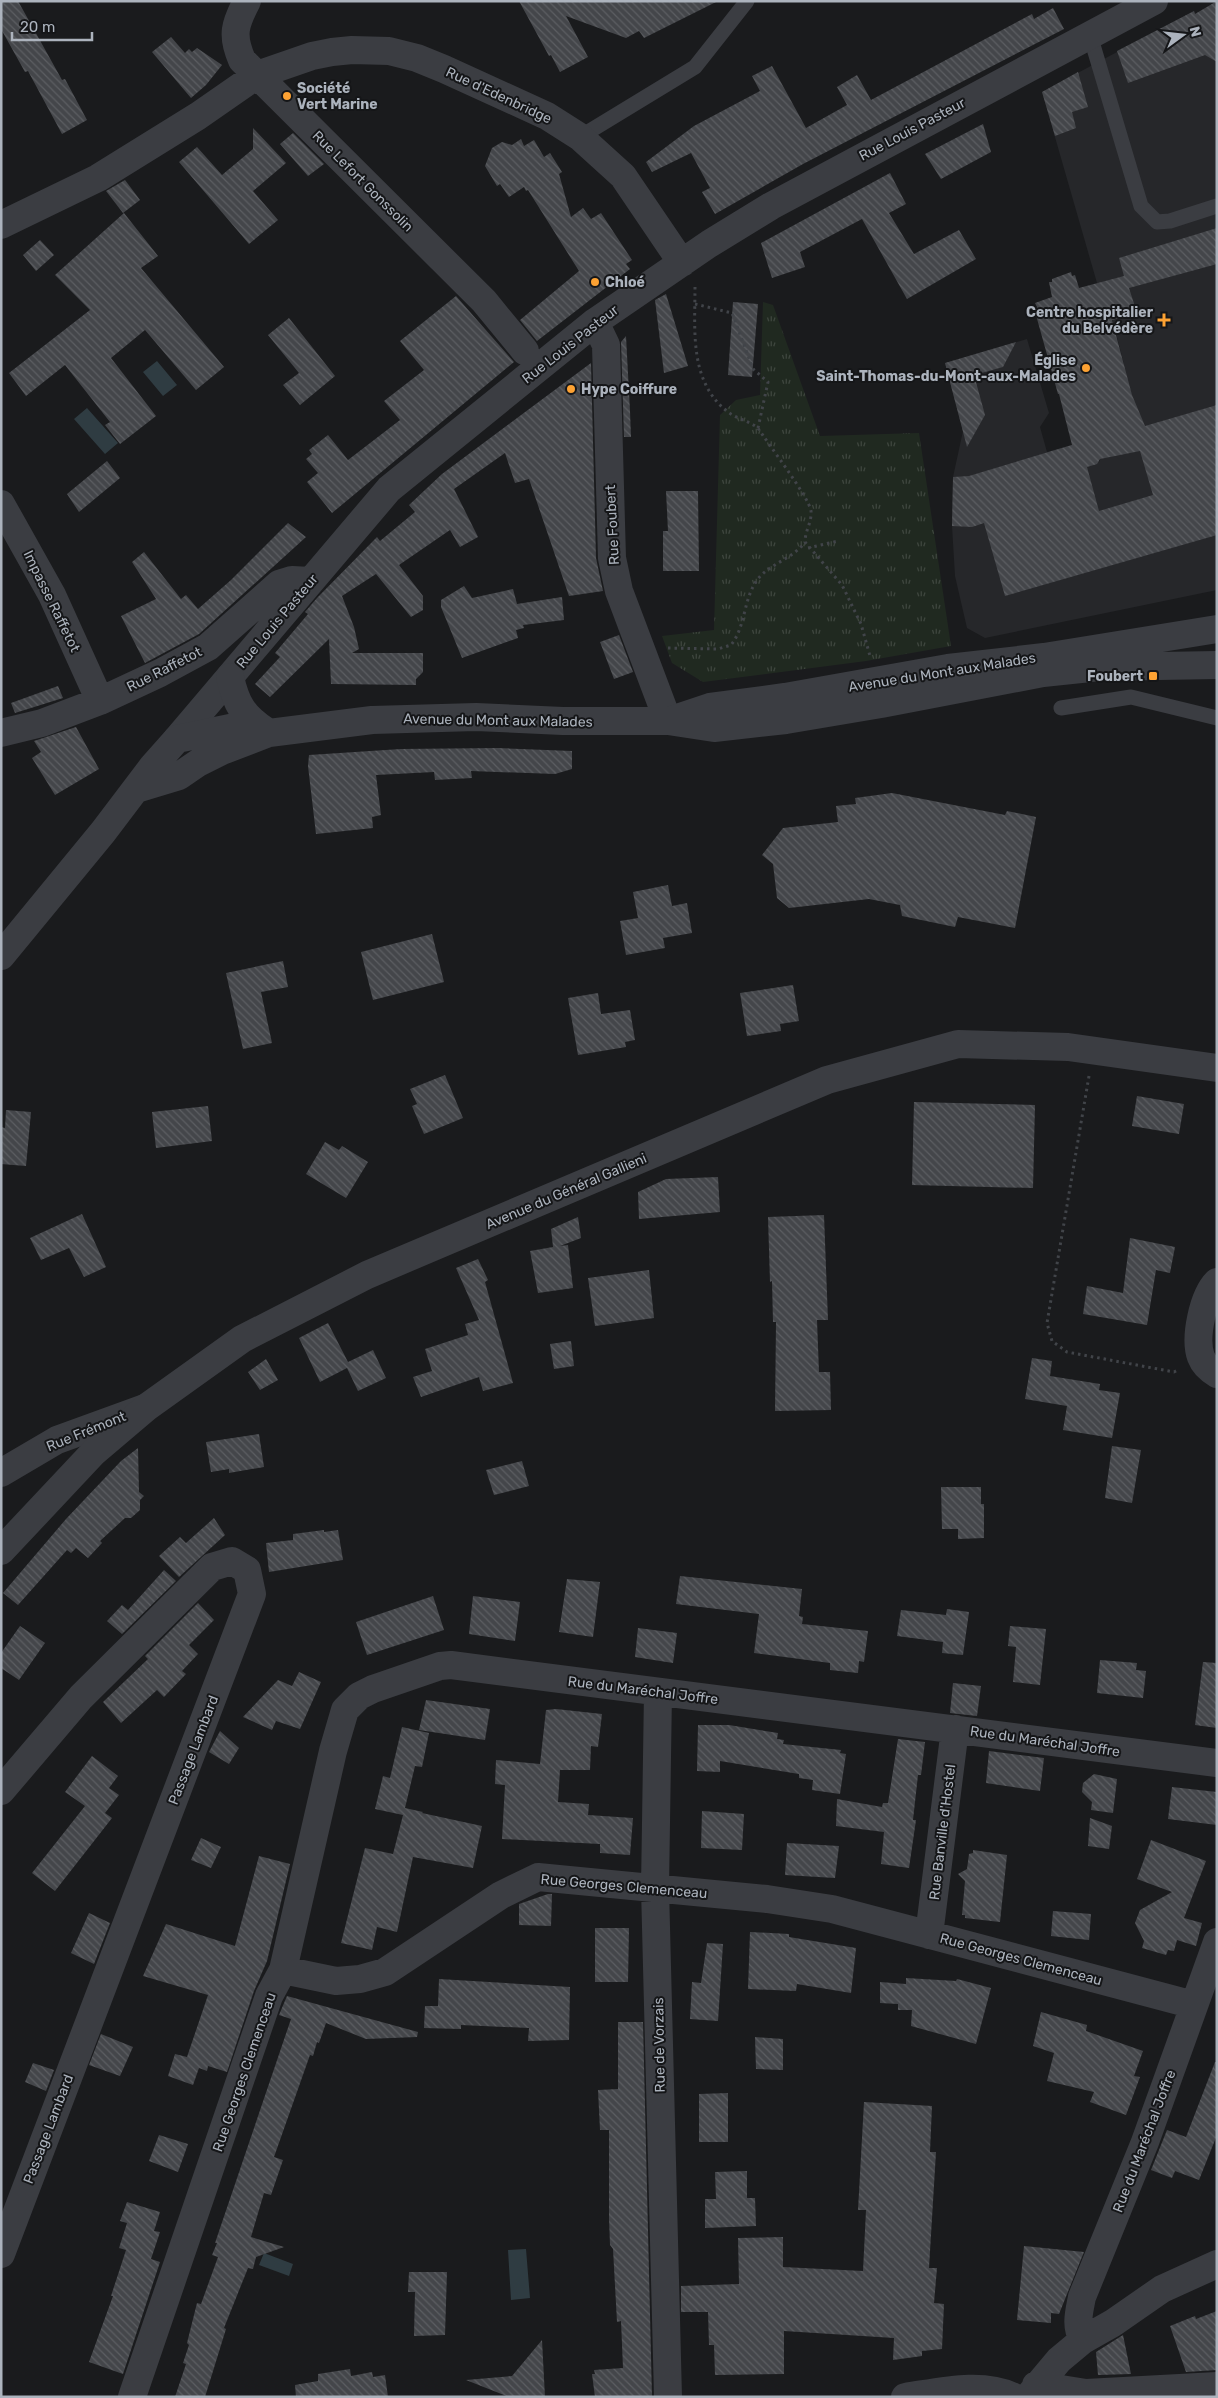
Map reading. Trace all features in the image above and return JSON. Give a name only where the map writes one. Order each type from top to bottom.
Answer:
[{"type":"street","name":"Rue Lefort Gonssolin","points":[[246,1],[236,23],[236,45],[242,60],[484,301],[525,352]]},
{"type":"street","name":"Rue Louis Pasteur","points":[[177,739],[389,490],[595,322],[771,206],[1154,1]]},
{"type":"street","name":"Rue d'Edenbridge","points":[[258,75],[312,56],[352,50],[389,51],[417,58],[444,69],[548,116],[580,137],[623,176],[688,259]]},
{"type":"street","points":[[1,224],[98,178],[198,116],[258,75]]},
{"type":"street","name":"Rue Foubert","points":[[595,322],[606,345],[612,558],[619,591],[668,721]]},
{"type":"street","name":"Impasse Raffetot","points":[[1,504],[52,595],[100,701]]},
{"type":"street","name":"Rue Raffetot","points":[[1,733],[42,723],[100,701],[160,673],[208,647],[279,584],[292,580],[310,581]]},
{"type":"street","name":"Avenue du Mont aux Malades","points":[[668,721],[710,707],[785,697],[948,668],[1044,657],[1217,629]]},
{"type":"street","name":"Avenue du Mont aux Malades","points":[[177,739],[261,728],[415,718],[668,721],[714,728],[786,720],[1043,674],[1100,666],[1217,665]]},
{"type":"street","points":[[230,677],[234,693],[243,712],[261,728]]},
{"type":"street","name":"Avenue du Mont aux Malades","points":[[136,789],[179,776],[198,763],[261,728]]},
{"type":"street","points":[[1,956],[177,739]]},
{"type":"street","name":"Avenue du Général Gallieni","points":[[1,1551],[94,1452],[147,1407],[242,1339],[367,1275],[827,1080],[958,1044],[1068,1047],[1217,1068]]},
{"type":"street","points":[[1209,1366],[1198,1337],[1203,1313],[1212,1287],[1217,1282]]},
{"type":"street","name":"Rue Frémont","points":[[1,1473],[57,1440],[147,1407]]},
{"type":"street","name":"Passage Lambard","points":[[1,1791],[81,1697],[212,1567],[232,1561],[247,1570],[252,1594],[1,2254]]},
{"type":"street","name":"Rue du Maréchal Joffre","points":[[283,1970],[340,1723],[345,1710],[359,1696],[440,1666],[451,1665],[1217,1763]]},
{"type":"street","name":"Rue de Vorzais","points":[[658,1692],[655,1888],[668,2397]]},
{"type":"street","name":"Rue Banville d'Hostel","points":[[929,1935],[955,1729]]},
{"type":"street","name":"Rue Georges Clemenceau","points":[[132,2397],[269,1996],[283,1970],[336,1981],[360,1979],[384,1972],[501,1895],[538,1877],[767,1899],[832,1909],[1194,2006]]},
{"type":"street","name":"Rue du Maréchal Joffre","points":[[1083,2340],[1078,2330],[1082,2297],[1145,2142],[1217,1942]]},
{"type":"street","points":[[1026,2393],[1083,2340],[1113,2323],[1162,2289],[1217,2264]]},
{"type":"street","points":[[906,2397],[955,2390],[1131,2394],[1217,2386]]},
{"type":"lane","points":[[580,137],[695,67],[747,1]]},
{"type":"lane","points":[[1090,35],[1141,206],[1157,222],[1217,206]]},
{"type":"lane","points":[[1061,708],[1131,697],[1217,718]]},
{"type":"path","points":[[688,259],[695,304],[697,363],[702,379],[711,394],[729,413],[751,422],[758,428],[811,509],[811,518],[805,534],[805,542],[808,548],[842,586],[850,600],[861,624],[871,662]]},
{"type":"path","points":[[695,304],[732,313],[753,368],[768,382],[758,428]]},
{"type":"path","points":[[808,548],[838,541]]},
{"type":"path","points":[[659,648],[718,649],[731,645],[740,629],[751,590],[757,581],[765,571],[799,550],[805,542]]},
{"type":"path","points":[[1094,1050],[1047,1323],[1052,1341],[1067,1352],[1174,1372],[1209,1366]]},
{"type":"shaded area","name":"Centre hospitalier du Belvédère","points":[[1217,2],[1217,590],[985,638],[967,628],[955,576],[952,526],[953,477],[963,431],[945,363],[1027,339],[1049,413],[1040,427],[1047,452],[1075,444],[1097,462],[1100,461],[1099,458],[1133,398],[1120,365],[1124,364],[1113,322],[1097,283],[1042,92],[1194,11],[1195,14]]},
{"type":"shaded area","points":[[157,361],[177,385],[163,396],[143,372]]},
{"type":"shaded area","points":[[87,408],[118,443],[105,454],[74,419]]},
{"type":"shaded area","points":[[526,2249],[530,2298],[511,2300],[508,2250]]},
{"type":"shaded area","points":[[264,2253],[293,2264],[289,2276],[259,2265]]},
{"type":"green space","points":[[763,302],[773,305],[820,436],[919,433],[951,646],[866,661],[703,682],[672,663],[662,636],[714,630],[720,415],[736,400],[760,395]]},
{"type":"building","points":[[1,1],[18,1],[62,80],[65,79],[87,120],[62,134],[28,71],[25,72],[1,29]]},
{"type":"building","points":[[519,1],[718,1],[644,38],[639,31],[626,38],[566,16],[588,57],[560,72],[551,55],[549,56]]},
{"type":"building","points":[[1217,1],[1217,62],[1205,55],[1128,83],[1117,51],[1194,11],[1195,14]]},
{"type":"building","points":[[1053,8],[1064,29],[803,164],[715,214],[702,192],[710,188],[691,153],[652,172],[646,162],[694,126],[760,91],[752,76],[772,66],[806,128],[847,105],[837,87],[857,75],[871,100],[1032,14],[1034,19]]},
{"type":"building","points":[[171,37],[185,53],[189,49],[192,52],[197,48],[222,65],[206,85],[191,98],[152,52]]},
{"type":"building","points":[[1078,72],[1088,107],[1072,112],[1076,128],[1055,136],[1042,92]]},
{"type":"building","points":[[983,124],[991,152],[941,179],[925,154]]},
{"type":"building","points":[[253,128],[286,163],[253,191],[278,220],[249,244],[179,162],[197,147],[222,175],[253,149]]},
{"type":"building","points":[[293,133],[324,164],[308,176],[280,144]]},
{"type":"building","points":[[521,139],[524,146],[534,140],[544,157],[550,153],[562,172],[559,174],[571,217],[583,208],[591,219],[601,213],[632,260],[626,264],[630,269],[537,341],[520,320],[579,271],[528,190],[526,191],[524,187],[509,197],[500,184],[497,186],[485,166],[492,148],[502,142],[512,145]]},
{"type":"building","points":[[890,173],[906,204],[889,213],[914,254],[959,230],[976,259],[907,299],[862,219],[800,252],[805,267],[772,278],[761,243]]},
{"type":"building","points":[[125,180],[140,200],[123,213],[106,191]]},
{"type":"building","points":[[124,213],[158,256],[141,268],[224,367],[196,390],[145,330],[111,358],[156,416],[120,444],[105,425],[110,422],[65,365],[26,396],[9,373],[90,310],[55,275]]},
{"type":"building","points":[[1217,228],[1217,264],[1129,288],[1137,313],[1112,320],[1132,395],[1145,426],[1217,405],[1217,535],[1005,596],[984,523],[972,527],[952,526],[953,477],[969,476],[1072,445],[1034,308],[1037,307],[1035,303],[1052,297],[1049,282],[1052,282],[1052,279],[1071,272],[1072,276],[1075,275],[1079,288],[1124,276],[1119,258]],"holes":[[[1140,451],[1153,495],[1099,511],[1087,467],[1097,464],[1100,459]]]},
{"type":"building","points":[[40,240],[54,255],[36,271],[23,255]]},
{"type":"building","points":[[666,294],[688,366],[664,373],[655,300]]},
{"type":"building","points":[[456,296],[514,362],[332,513],[307,482],[318,473],[306,459],[312,454],[309,450],[328,435],[348,460],[400,420],[384,401],[424,370],[400,341]]},
{"type":"building","points":[[733,302],[758,304],[752,377],[728,375]]},
{"type":"building","points":[[289,318],[335,376],[300,405],[283,385],[299,373],[268,335]]},
{"type":"building","points":[[626,336],[631,437],[624,437],[621,342]]},
{"type":"building","points":[[1016,342],[1003,367],[974,375],[985,415],[967,447],[945,363]]},
{"type":"building","points":[[591,363],[596,558],[603,591],[569,596],[529,479],[515,483],[505,453],[454,489],[478,537],[460,547],[450,530],[399,565],[423,596],[423,610],[411,617],[376,574],[342,596],[354,627],[359,649],[352,653],[423,653],[423,672],[416,679],[416,685],[331,684],[329,639],[270,697],[255,684],[280,657],[275,653],[308,614],[305,612],[317,598],[377,537],[380,541],[415,512],[409,505],[442,474]]},
{"type":"building","points":[[107,461],[120,478],[79,512],[67,494]]},
{"type":"building","points":[[666,491],[698,491],[699,571],[663,571],[663,531],[668,531]]},
{"type":"building","points":[[288,523],[306,537],[199,634],[145,663],[121,616],[156,599],[132,562],[144,552],[181,599],[186,595],[198,609],[231,580]]},
{"type":"building","points":[[464,586],[472,598],[513,589],[517,604],[562,597],[564,620],[523,625],[524,628],[516,630],[518,638],[462,658],[441,607],[441,600]]},
{"type":"building","points":[[619,635],[633,672],[614,679],[600,642]]},
{"type":"building","points":[[58,686],[63,698],[15,713],[11,703]]},
{"type":"building","points":[[76,727],[99,769],[55,795],[32,758],[41,752],[34,741]]},
{"type":"building","points":[[498,748],[572,751],[572,769],[555,774],[471,771],[472,778],[435,780],[434,772],[376,775],[381,815],[372,817],[373,828],[316,834],[308,766],[309,755],[401,749]]},
{"type":"building","points":[[892,793],[1005,815],[1007,811],[1036,817],[1015,928],[958,917],[955,927],[902,916],[900,905],[869,899],[789,908],[777,898],[773,864],[762,855],[783,828],[838,822],[836,806],[856,804],[855,798]]},
{"type":"building","points":[[668,885],[672,906],[687,903],[692,933],[663,938],[665,948],[626,955],[620,921],[638,918],[633,892]]},
{"type":"building","points":[[432,934],[444,982],[373,1000],[361,952]]},
{"type":"building","points":[[283,961],[288,987],[261,992],[272,1043],[243,1049],[226,973]]},
{"type":"building","points":[[793,985],[799,1021],[780,1024],[781,1031],[747,1036],[740,993]]},
{"type":"building","points":[[598,993],[601,1014],[630,1010],[635,1040],[625,1042],[626,1047],[578,1055],[568,998]]},
{"type":"building","points":[[445,1075],[463,1118],[424,1134],[412,1106],[417,1104],[410,1089]]},
{"type":"building","points":[[1137,1096],[1184,1104],[1179,1134],[1132,1126]]},
{"type":"building","points":[[914,1102],[1035,1105],[1033,1188],[912,1185]]},
{"type":"building","points":[[208,1106],[212,1141],[156,1148],[152,1112]]},
{"type":"building","points":[[6,1110],[31,1112],[26,1166],[1,1164],[1,1127],[5,1128]]},
{"type":"building","points":[[325,1142],[339,1150],[342,1146],[368,1162],[346,1198],[306,1174]]},
{"type":"building","points":[[718,1177],[720,1212],[639,1219],[638,1192],[666,1179]]},
{"type":"building","points":[[82,1214],[106,1267],[84,1277],[69,1248],[41,1260],[30,1238]]},
{"type":"building","points":[[824,1215],[828,1320],[817,1320],[819,1372],[830,1372],[831,1410],[775,1411],[776,1322],[773,1322],[768,1217]]},
{"type":"building","points":[[578,1217],[581,1238],[560,1246],[568,1245],[573,1288],[538,1293],[530,1251],[553,1247],[551,1229]]},
{"type":"building","points":[[1130,1238],[1175,1247],[1170,1273],[1156,1270],[1147,1325],[1083,1314],[1087,1286],[1123,1293]]},
{"type":"building","points":[[478,1259],[488,1280],[485,1282],[513,1383],[483,1391],[479,1377],[421,1397],[413,1377],[432,1371],[425,1349],[468,1335],[465,1324],[479,1320],[456,1268]]},
{"type":"building","points":[[649,1270],[654,1318],[595,1326],[588,1278]]},
{"type":"building","points":[[328,1323],[348,1362],[373,1350],[386,1378],[358,1391],[347,1368],[320,1382],[299,1338]]},
{"type":"building","points":[[571,1341],[574,1366],[554,1369],[550,1344]]},
{"type":"building","points":[[1032,1358],[1052,1361],[1050,1376],[1100,1384],[1099,1390],[1120,1393],[1112,1438],[1063,1430],[1067,1406],[1025,1399]]},
{"type":"building","points":[[266,1359],[278,1380],[260,1390],[248,1372]]},
{"type":"building","points":[[259,1434],[264,1467],[229,1473],[229,1469],[211,1472],[206,1442]]},
{"type":"building","points":[[1112,1446],[1141,1450],[1132,1503],[1105,1498]]},
{"type":"building","points":[[138,1448],[139,1492],[144,1496],[140,1500],[140,1510],[131,1518],[125,1518],[100,1541],[102,1543],[88,1558],[76,1548],[71,1553],[67,1550],[18,1605],[3,1593],[66,1519],[121,1461]]},
{"type":"building","points":[[522,1461],[529,1486],[494,1495],[486,1470]]},
{"type":"building","points":[[941,1487],[981,1487],[981,1504],[984,1504],[984,1538],[958,1539],[958,1529],[942,1529]]},
{"type":"building","points":[[214,1518],[225,1535],[179,1577],[159,1556],[180,1537],[186,1543]]},
{"type":"building","points":[[324,1530],[324,1532],[338,1530],[343,1560],[269,1572],[266,1543],[293,1540],[293,1534]]},
{"type":"building","points":[[164,1570],[176,1581],[122,1634],[107,1621],[122,1605],[128,1610]]},
{"type":"building","points":[[680,1576],[802,1589],[799,1616],[803,1617],[802,1624],[868,1631],[864,1662],[859,1661],[858,1673],[830,1670],[830,1663],[754,1653],[759,1614],[676,1604]]},
{"type":"building","points":[[567,1579],[600,1582],[593,1637],[559,1632]]},
{"type":"building","points":[[433,1596],[444,1630],[367,1655],[356,1622]]},
{"type":"building","points":[[473,1596],[520,1602],[515,1641],[469,1634]]},
{"type":"building","points":[[198,1603],[214,1620],[189,1645],[198,1654],[182,1671],[186,1674],[164,1697],[157,1690],[121,1723],[103,1702],[148,1659],[145,1656]]},
{"type":"building","points":[[947,1609],[969,1612],[963,1655],[942,1653],[943,1642],[897,1636],[901,1610],[946,1615]]},
{"type":"building","points":[[20,1626],[45,1643],[19,1680],[1,1668],[1,1653]]},
{"type":"building","points":[[1010,1626],[1046,1629],[1040,1685],[1013,1682],[1016,1647],[1008,1646]]},
{"type":"building","points":[[638,1628],[677,1633],[673,1663],[635,1657]]},
{"type":"building","points":[[1100,1660],[1137,1663],[1136,1670],[1146,1671],[1143,1698],[1097,1693]]},
{"type":"building","points":[[1203,1662],[1217,1663],[1217,1728],[1195,1725]]},
{"type":"building","points":[[299,1672],[321,1682],[300,1729],[276,1721],[272,1730],[243,1717],[278,1680],[292,1686]]},
{"type":"building","points":[[953,1683],[981,1686],[977,1716],[950,1713]]},
{"type":"building","points":[[426,1700],[490,1709],[485,1740],[419,1730]]},
{"type":"building","points":[[556,1709],[602,1714],[598,1747],[591,1746],[590,1770],[560,1770],[558,1802],[589,1804],[588,1815],[633,1818],[630,1855],[600,1853],[600,1844],[502,1839],[505,1785],[495,1784],[496,1760],[540,1764],[546,1710]]},
{"type":"building","points":[[698,1725],[729,1725],[778,1733],[777,1739],[784,1740],[783,1744],[841,1750],[840,1753],[846,1754],[840,1794],[812,1790],[813,1780],[799,1778],[799,1774],[720,1761],[720,1772],[697,1771]]},
{"type":"building","points":[[402,1727],[429,1733],[422,1767],[415,1766],[405,1808],[482,1826],[473,1868],[413,1857],[397,1932],[377,1927],[372,1950],[341,1943],[365,1848],[393,1854],[403,1815],[375,1809],[383,1776],[390,1778]]},
{"type":"building","points":[[220,1731],[239,1748],[229,1764],[209,1752]]},
{"type":"building","points":[[898,1739],[925,1742],[921,1775],[918,1775],[913,1820],[916,1820],[909,1868],[881,1864],[884,1832],[836,1826],[837,1799],[882,1807],[883,1803],[888,1803]]},
{"type":"building","points":[[989,1751],[1044,1758],[1040,1791],[986,1783]]},
{"type":"building","points":[[92,1756],[118,1776],[109,1788],[119,1795],[105,1813],[112,1818],[55,1891],[32,1873],[85,1806],[65,1792]]},
{"type":"building","points":[[1094,1774],[1117,1779],[1113,1813],[1091,1810],[1092,1802],[1082,1792],[1083,1783]]},
{"type":"building","points":[[1172,1787],[1217,1792],[1217,1825],[1168,1819]]},
{"type":"building","points":[[702,1811],[744,1814],[742,1850],[701,1848]]},
{"type":"building","points":[[1090,1818],[1112,1826],[1109,1849],[1088,1846]]},
{"type":"building","points":[[201,1838],[221,1847],[211,1868],[191,1860]]},
{"type":"building","points":[[1151,1840],[1206,1861],[1184,1918],[1202,1923],[1196,1946],[1177,1940],[1174,1951],[1168,1950],[1166,1955],[1142,1948],[1144,1941],[1135,1923],[1140,1910],[1172,1892],[1137,1879]]},
{"type":"building","points":[[787,1843],[839,1846],[835,1878],[785,1875]]},
{"type":"building","points":[[973,1850],[1007,1855],[1000,1922],[965,1918],[965,1915],[962,1915],[965,1881],[958,1874],[967,1869],[969,1854],[973,1853]]},
{"type":"building","points":[[259,1856],[290,1864],[267,1961],[254,1991],[227,2072],[208,2066],[207,2071],[199,2068],[193,2085],[168,2076],[175,2054],[187,2057],[208,1995],[143,1976],[166,1924],[235,1946]]},
{"type":"building","points":[[552,1894],[551,1926],[519,1925],[519,1904]]},
{"type":"building","points":[[1053,1911],[1091,1914],[1089,1940],[1051,1936]]},
{"type":"building","points":[[89,1913],[110,1923],[94,1964],[71,1953]]},
{"type":"building","points":[[595,1928],[629,1928],[628,1982],[595,1982]]},
{"type":"building","points":[[750,1932],[789,1934],[789,1937],[856,1948],[851,1993],[797,1984],[796,1991],[748,1989]]},
{"type":"building","points":[[707,1943],[723,1944],[718,2021],[690,2019],[692,1982],[701,1983]]},
{"type":"building","points":[[906,1978],[956,1981],[957,1979],[991,1988],[976,2044],[911,2026],[912,2010],[898,2010],[898,2004],[880,2003],[880,1982],[906,1984]]},
{"type":"building","points":[[439,1979],[570,1987],[569,2040],[528,2041],[529,2028],[461,2025],[461,2029],[424,2028],[425,2006],[438,2006]]},
{"type":"building","points":[[287,1996],[418,2032],[417,2037],[366,2039],[326,2023],[313,2056],[310,2055],[274,2157],[283,2160],[271,2195],[264,2193],[251,2237],[284,2247],[256,2257],[253,2269],[248,2268],[224,2328],[226,2329],[205,2397],[175,2397],[186,2364],[183,2363],[189,2345],[187,2343],[197,2303],[201,2304],[218,2257],[212,2255],[217,2243],[215,2243],[291,2019],[279,2015]]},
{"type":"building","points":[[1041,2012],[1087,2025],[1086,2031],[1143,2051],[1134,2076],[1140,2077],[1126,2115],[1090,2102],[1094,2092],[1047,2081],[1054,2053],[1033,2046]]},
{"type":"building","points":[[618,2022],[643,2022],[652,2397],[595,2397],[592,2374],[595,2374],[594,2370],[623,2368],[621,2321],[617,2322],[613,2249],[610,2245],[609,2130],[600,2130],[598,2090],[618,2089]]},
{"type":"building","points":[[101,2034],[133,2047],[120,2076],[89,2065]]},
{"type":"building","points":[[755,2037],[783,2039],[783,2070],[756,2069]]},
{"type":"building","points":[[1215,2062],[1217,2062],[1217,2135],[1199,2180],[1175,2171],[1172,2178],[1151,2170],[1167,2130],[1186,2137]]},
{"type":"building","points":[[33,2063],[54,2070],[46,2091],[25,2082]]},
{"type":"building","points":[[728,2093],[728,2142],[699,2142],[699,2094]]},
{"type":"building","points":[[864,2102],[932,2106],[930,2152],[936,2152],[929,2268],[937,2268],[934,2303],[944,2304],[942,2349],[922,2351],[922,2356],[893,2360],[894,2338],[784,2331],[784,2374],[715,2375],[714,2345],[709,2345],[708,2312],[681,2312],[681,2286],[739,2284],[738,2238],[783,2237],[783,2267],[863,2271],[866,2210],[858,2210]]},
{"type":"building","points":[[159,2135],[188,2144],[178,2172],[149,2161]]},
{"type":"building","points":[[747,2171],[747,2198],[755,2198],[756,2226],[705,2228],[705,2199],[716,2199],[715,2172]]},
{"type":"building","points":[[127,2202],[160,2212],[154,2231],[160,2232],[151,2259],[160,2262],[123,2374],[89,2362],[113,2296],[111,2296],[126,2250],[119,2248],[127,2223],[120,2221]]},
{"type":"building","points":[[1024,2246],[1084,2252],[1059,2314],[1051,2313],[1051,2323],[1017,2320]]},
{"type":"building","points":[[409,2272],[447,2272],[445,2335],[414,2336],[415,2292],[408,2292]]},
{"type":"building","points":[[1217,2311],[1217,2370],[1186,2372],[1170,2326],[1195,2316],[1196,2319]]},
{"type":"building","points":[[1123,2335],[1131,2374],[1098,2375],[1096,2352]]},
{"type":"building","points":[[542,2340],[545,2397],[509,2397],[466,2380],[512,2376]]},
{"type":"building","points":[[350,2369],[351,2376],[372,2372],[373,2377],[385,2375],[388,2397],[296,2397],[295,2385],[318,2381],[318,2374]]},
{"type":"place","name":"Société Vert Marine","points":[[287,96]]},
{"type":"place","name":"Chloé","points":[[595,282]]},
{"type":"place","name":"Centre hospitalier du Belvédère","points":[[1164,320]]},
{"type":"place","name":"Église Saint-Thomas-du-Mont-aux-Malades","points":[[1086,368]]},
{"type":"place","name":"Hype Coiffure","points":[[571,389]]},
{"type":"place","name":"Foubert","points":[[1153,676]]}]
